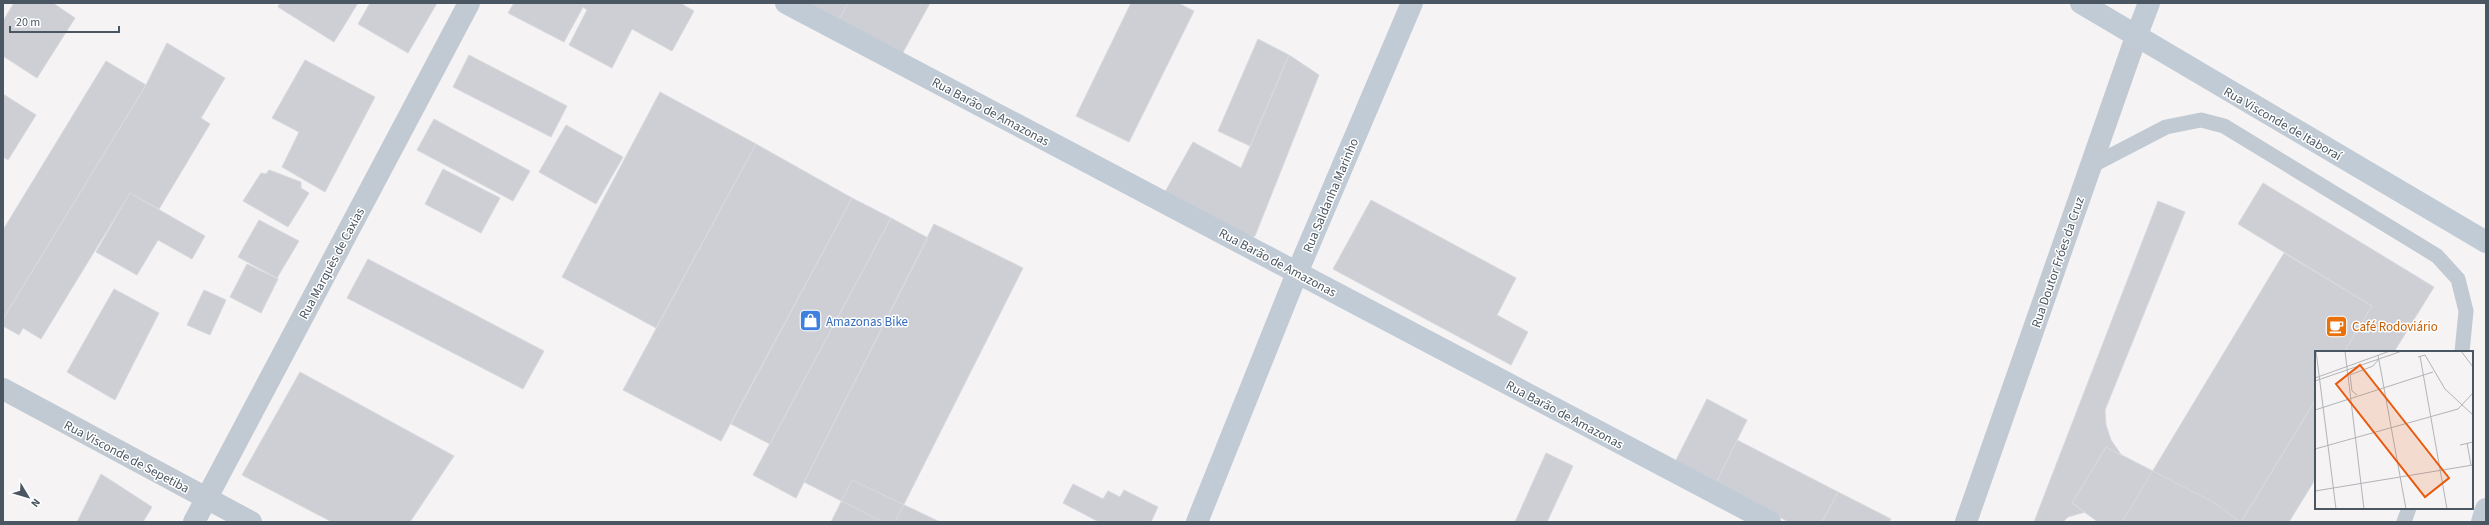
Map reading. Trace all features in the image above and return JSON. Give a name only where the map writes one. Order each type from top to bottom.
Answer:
[{"type":"main road","name":"Rua Barão de Amazonas","points":[[786,3],[1770,522]]},
{"type":"main road","name":"Rua Saldanha Marinho","points":[[1197,522],[1297,273],[1412,3]]},
{"type":"main road","name":"Rua Visconde de Itaboraí","points":[[2081,3],[2136,37],[2486,242]]},
{"type":"main road","name":"Rua Doutor Fróes da Cruz","points":[[2136,37],[2149,3]]},
{"type":"main road","points":[[2482,522],[2486,509]]},
{"type":"street","name":"Rua Marquês de Caxias","points":[[194,522],[468,3]]},
{"type":"street","name":"Rua Doutor Fróes da Cruz","points":[[1966,522],[2136,37]]},
{"type":"street","name":"Rua Visconde de Sepetiba","points":[[3,390],[251,522]]},
{"type":"lane","points":[[2091,166],[2166,127],[2201,120],[2224,126],[2437,256],[2458,279],[2466,311],[2462,351]]},
{"type":"lane","points":[[2404,522],[2409,509]]},
{"type":"building","points":[[14,3],[53,3],[75,18],[37,78],[3,56],[3,21]]},
{"type":"building","points":[[280,3],[358,3],[334,42],[278,7]]},
{"type":"building","points":[[370,3],[437,3],[408,53],[358,24]]},
{"type":"building","points":[[514,3],[680,3],[694,11],[672,51],[632,29],[612,68],[569,45],[587,10],[583,7],[564,42],[508,13]]},
{"type":"building","points":[[806,3],[848,3],[838,21]]},
{"type":"building","points":[[848,3],[930,3],[901,56],[838,21]]},
{"type":"building","points":[[1131,3],[1178,3],[1194,11],[1129,142],[1076,116]]},
{"type":"building","points":[[1258,39],[1289,55],[1250,146],[1218,131]]},
{"type":"building","points":[[167,43],[225,78],[201,118],[210,124],[159,209],[130,193],[41,339],[23,328],[19,335],[3,326],[3,319],[146,85]]},
{"type":"building","points":[[469,55],[567,106],[551,137],[453,87]]},
{"type":"building","points":[[1289,55],[1319,75],[1255,236],[1249,238],[1165,192],[1193,142],[1241,168]]},
{"type":"building","points":[[305,60],[375,97],[325,192],[282,167],[299,132],[272,118]]},
{"type":"building","points":[[106,61],[146,85],[3,319],[3,230]]},
{"type":"building","points":[[660,92],[756,144],[656,328],[562,277]]},
{"type":"building","points":[[3,94],[36,115],[8,160],[3,157]]},
{"type":"building","points":[[434,119],[530,171],[513,201],[417,150]]},
{"type":"building","points":[[566,125],[623,157],[596,204],[539,172]]},
{"type":"building","points":[[756,144],[852,198],[721,441],[623,390]]},
{"type":"building","points":[[443,169],[500,198],[481,233],[425,204]]},
{"type":"building","points":[[269,170],[301,182],[301,188],[309,193],[288,227],[243,201],[261,173],[266,174]]},
{"type":"building","points":[[2263,183],[2434,287],[2395,351],[2345,351],[2372,306],[2238,224]]},
{"type":"building","points":[[130,193],[205,236],[192,259],[158,240],[137,275],[96,252]]},
{"type":"building","name":"Amazonas Bike","points":[[852,198],[891,218],[770,444],[731,424]]},
{"type":"building","points":[[1371,200],[1516,278],[1497,315],[1528,332],[1511,365],[1333,269]]},
{"type":"building","points":[[2158,201],[2185,212],[2105,410],[2106,425],[2111,440],[2122,456],[2106,447],[2072,503],[2085,512],[2068,517],[2063,522],[2034,522]]},
{"type":"building","points":[[891,218],[928,238],[796,498],[753,475]]},
{"type":"building","points":[[259,220],[299,241],[277,278],[238,257]]},
{"type":"building","points":[[934,224],[1023,268],[895,522],[883,522],[804,482]]},
{"type":"building","points":[[2284,253],[2372,306],[2345,351],[2315,351],[2315,401],[2241,522],[2122,522]]},
{"type":"building","points":[[368,259],[544,351],[523,389],[347,298]]},
{"type":"building","points":[[247,264],[278,279],[261,313],[230,297]]},
{"type":"building","points":[[114,289],[159,313],[115,400],[67,372]]},
{"type":"building","points":[[204,290],[226,300],[210,335],[187,325]]},
{"type":"building","points":[[300,372],[454,456],[410,522],[332,522],[242,475]]},
{"type":"building","points":[[1707,399],[1747,420],[1715,485],[1674,464]]},
{"type":"building","points":[[2315,401],[2315,480],[2289,522],[2241,522]]},
{"type":"building","points":[[1737,440],[1838,492],[1822,522],[1789,522],[1715,485]]},
{"type":"building","points":[[2106,447],[2215,503],[2240,522],[2098,522],[2072,503]]},
{"type":"building","points":[[1546,453],[1573,466],[1547,522],[1515,522]]},
{"type":"building","points":[[101,474],[152,507],[143,522],[77,522]]},
{"type":"building","points":[[852,480],[940,522],[831,522]]},
{"type":"building","points":[[1073,484],[1103,499],[1108,491],[1120,497],[1124,490],[1158,507],[1151,522],[1099,522],[1063,503]]},
{"type":"building","points":[[1838,492],[1891,519],[1889,522],[1822,522]]},
{"type":"place","name":"Amazonas Bike","points":[[811,321]]},
{"type":"place","name":"Café Rodoviário","points":[[2336,326]]}]
